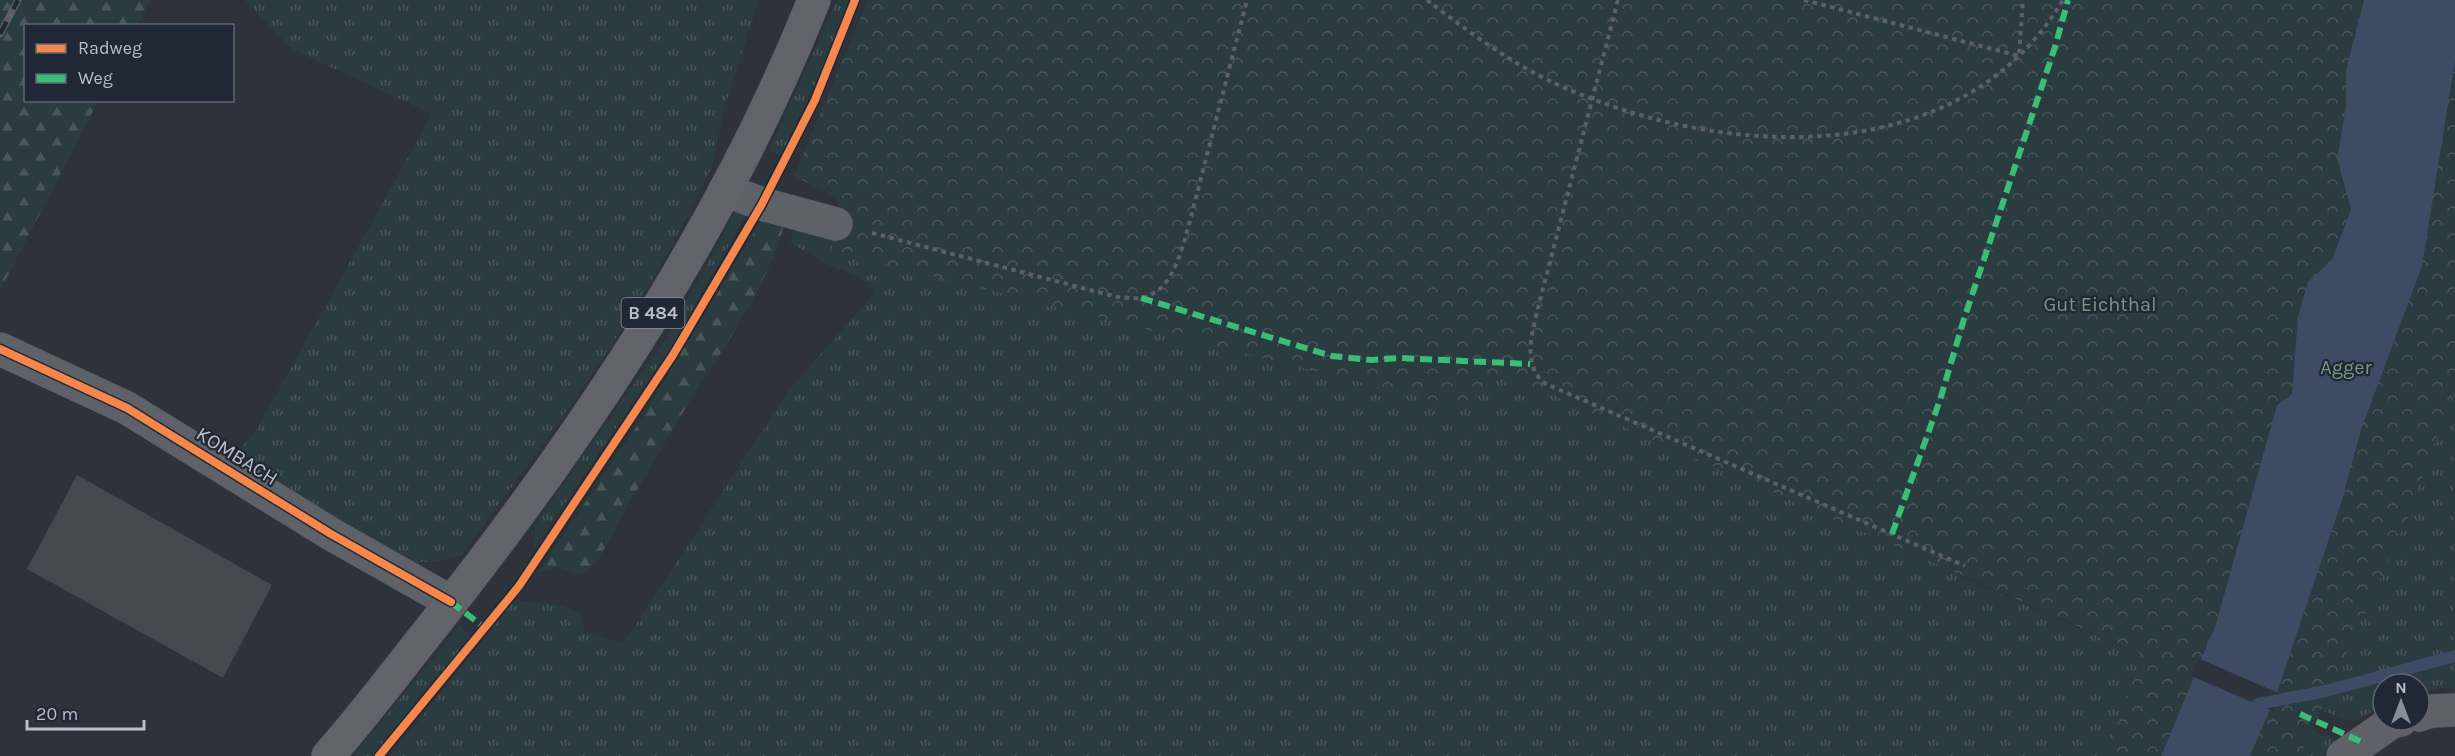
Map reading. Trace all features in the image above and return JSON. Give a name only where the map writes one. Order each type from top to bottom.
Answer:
[{"type":"main road","name":"B 484","points":[[328,756],[483,562],[596,404],[696,244],[771,98],[814,0]]},
{"type":"street","points":[[725,190],[762,204],[836,224]]},
{"type":"street","name":"KOMBACH","points":[[0,349],[127,408],[331,534],[452,602]]},
{"type":"street","points":[[2431,711],[2455,710]]},
{"type":"street","points":[[2343,756],[2378,732]]},
{"type":"path","points":[[836,224],[1117,297],[1141,298],[1163,286],[1176,267],[1247,0]]},
{"type":"path","points":[[1427,0],[1464,29],[1551,82],[1672,125],[1742,136],[1821,136],[1871,130],[1921,116],[1966,96],[2019,56],[2063,0]]},
{"type":"path","points":[[1618,0],[1539,304],[1530,348],[1530,364],[1535,375],[1544,383],[1965,566]]},
{"type":"path","points":[[1804,0],[2019,56]]},
{"type":"path","points":[[2019,56],[2023,0]]},
{"type":"green space","points":[[0,0],[150,0],[138,24],[24,24],[24,102],[97,102],[0,291]]},
{"type":"green space","points":[[245,0],[759,0],[725,105],[712,167],[667,255],[619,334],[557,425],[462,555],[429,562],[396,558],[232,458],[256,431],[432,114],[292,49]]},
{"type":"green space","points":[[837,0],[849,0],[821,71],[781,156],[769,151]]},
{"type":"green space","name":"Gut Eichthal","points":[[868,0],[2455,0],[2455,386],[2405,524],[2300,756],[2097,756],[2121,718],[2141,654],[1501,373],[1460,407],[831,251],[840,217],[838,198],[794,176]]},
{"type":"green space","points":[[1257,0],[1960,576],[2194,678],[2161,756],[390,756],[515,600],[560,605],[582,613],[584,632],[624,643],[789,390],[875,293],[860,277],[826,264],[790,242],[794,230],[835,235]]},
{"type":"green space","points":[[739,206],[748,211],[675,341],[533,550],[536,523],[667,337]]},
{"type":"green space","points":[[764,216],[785,222],[756,294],[676,423],[598,560],[582,575],[557,567],[538,573],[642,418]]},
{"type":"green space","points":[[2455,265],[2455,688],[2431,690],[2431,672],[2371,672],[2371,712],[2353,722],[2304,704]]},
{"type":"green space","points":[[460,626],[471,636],[373,756],[353,756]]},
{"type":"green space","points":[[2296,722],[2335,741],[2321,756],[2250,756]]},
{"type":"water","points":[[2364,0],[2455,0],[2455,61],[2422,266],[2361,430],[2341,503],[2277,693],[2250,756],[2161,756],[2216,624],[2277,405],[2292,394],[2298,317],[2308,282],[2332,260],[2351,209],[2337,159],[2346,107],[2346,70]]},
{"type":"pier","points":[[2198,658],[2280,694],[2273,711],[2191,676]]},
{"type":"building","points":[[77,475],[272,585],[223,678],[27,569]]},
{"type":"waterway","points":[[2258,704],[2326,691],[2455,656]]},
{"type":"railway","points":[[0,34],[18,0]]},
{"type":"marked path","points":[[1892,534],[1940,400],[1964,319],[2055,47],[2068,0]]},
{"type":"marked path","points":[[1141,298],[1332,356],[1371,360],[1400,358],[1530,364]]},
{"type":"marked path","points":[[451,602],[485,628]]},
{"type":"marked path","points":[[2300,714],[2362,742]]},
{"type":"cycle path","points":[[379,756],[519,586],[673,355],[762,204],[815,100],[855,0]]},
{"type":"cycle path","points":[[0,349],[127,408],[331,534],[451,602]]},
{"type":"park label","name":"Agger","points":[[2346,367]]}]
